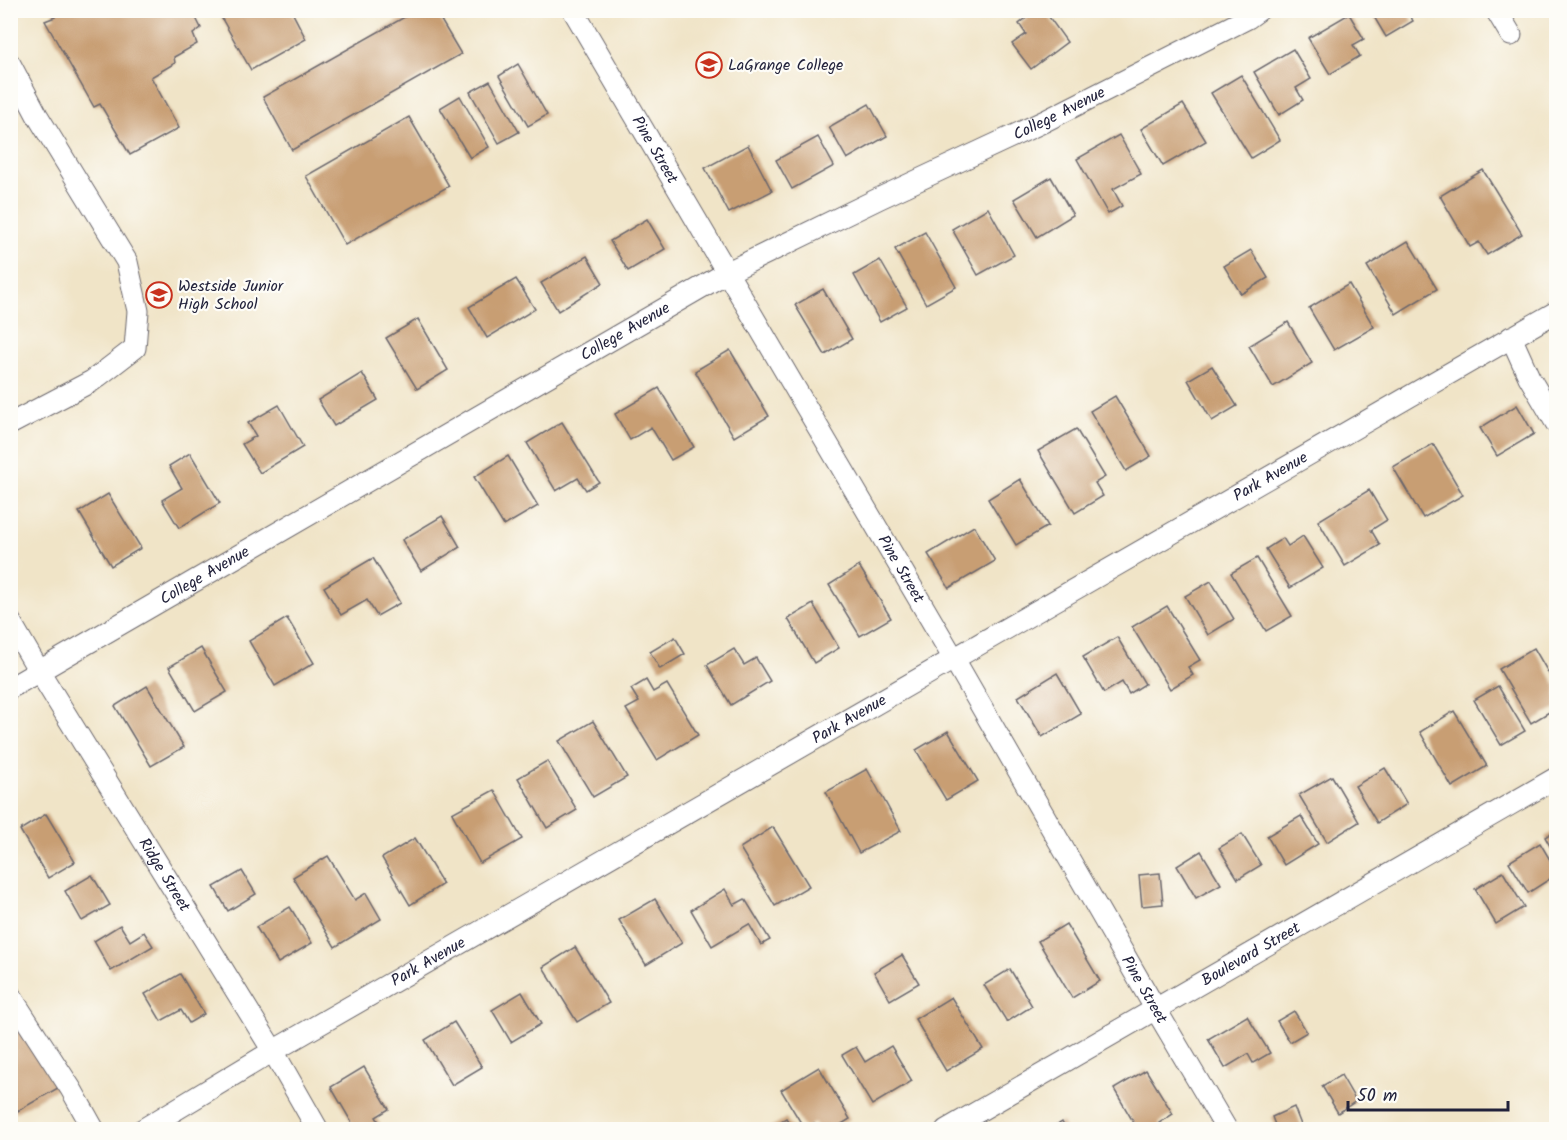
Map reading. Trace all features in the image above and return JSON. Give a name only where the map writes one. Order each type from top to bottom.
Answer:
[{"type":"street","name":"Pine Street","points":[[573,10],[1227,1130]]},
{"type":"street","name":"College Avenue","points":[[10,688],[726,273],[1045,121],[1248,18],[1259,10]]},
{"type":"street","points":[[1496,10],[1511,35]]},
{"type":"street","points":[[10,64],[37,115],[127,262],[138,311],[135,348],[92,381],[10,424]]},
{"type":"street","name":"Park Avenue","points":[[142,1130],[273,1051],[1557,312]]},
{"type":"street","points":[[1511,337],[1529,377],[1557,423]]},
{"type":"street","name":"Ridge Street","points":[[10,621],[273,1051],[318,1130]]},
{"type":"street","name":"Boulevard Street","points":[[946,1130],[1557,778]]},
{"type":"street","points":[[10,995],[71,1089],[94,1130]]},
{"type":"building","points":[[51,10],[192,10],[201,28],[193,34],[197,44],[174,57],[175,63],[151,77],[179,128],[130,155],[100,104],[94,107],[45,21],[55,17]]},
{"type":"building","points":[[217,10],[291,10],[306,39],[251,70]]},
{"type":"building","points":[[417,10],[435,10],[461,54],[292,150],[263,97]]},
{"type":"building","points":[[1036,10],[1044,10],[1067,42],[1031,69],[1012,44],[1026,34],[1019,24]]},
{"type":"building","points":[[1370,10],[1407,10],[1413,21],[1386,37]]},
{"type":"building","points":[[1349,14],[1364,39],[1353,45],[1360,56],[1330,74],[1308,38]]},
{"type":"building","points":[[1293,49],[1311,79],[1296,88],[1303,100],[1279,115],[1254,72]]},
{"type":"building","points":[[518,64],[547,115],[528,126],[499,76]]},
{"type":"building","points":[[1241,75],[1280,140],[1251,158],[1211,93]]},
{"type":"building","points":[[490,81],[519,132],[499,143],[470,92]]},
{"type":"building","points":[[460,96],[489,147],[470,158],[440,108]]},
{"type":"building","points":[[869,104],[887,136],[847,159],[829,127]]},
{"type":"building","points":[[1183,104],[1206,141],[1163,166],[1141,129]]},
{"type":"building","points":[[409,117],[449,186],[345,245],[306,176]]},
{"type":"building","points":[[1119,135],[1141,174],[1113,189],[1122,206],[1108,214],[1077,159]]},
{"type":"building","points":[[818,137],[834,166],[792,189],[776,160]]},
{"type":"building","points":[[748,145],[772,191],[729,213],[705,168]]},
{"type":"building","points":[[1483,170],[1522,234],[1487,255],[1479,242],[1470,247],[1440,196]]},
{"type":"building","points":[[1051,177],[1073,215],[1037,237],[1014,199]]},
{"type":"building","points":[[988,208],[1014,255],[978,275],[952,229]]},
{"type":"building","points":[[647,219],[665,249],[628,271],[610,241]]},
{"type":"building","points":[[925,232],[956,287],[926,304],[895,249]]},
{"type":"building","points":[[1408,241],[1437,289],[1396,314],[1367,266]]},
{"type":"building","points":[[1251,250],[1268,278],[1241,294],[1224,266]]},
{"type":"building","points":[[587,256],[603,283],[558,311],[541,283]]},
{"type":"building","points":[[880,260],[907,307],[880,322],[854,275]]},
{"type":"building","points":[[516,279],[535,309],[487,338],[469,307]]},
{"type":"building","points":[[1349,284],[1374,327],[1334,350],[1309,308]]},
{"type":"building","points":[[823,289],[852,339],[825,355],[795,305]]},
{"type":"building","points":[[418,319],[448,370],[417,389],[386,338]]},
{"type":"building","points":[[1288,322],[1312,363],[1273,387],[1249,346]]},
{"type":"building","points":[[730,350],[769,416],[734,437],[695,371]]},
{"type":"building","points":[[1212,366],[1237,406],[1212,421],[1188,380]]},
{"type":"building","points":[[362,373],[378,400],[334,426],[318,400]]},
{"type":"building","points":[[659,388],[694,447],[671,460],[651,427],[630,440],[615,414]]},
{"type":"building","points":[[1115,396],[1151,456],[1126,471],[1090,411]]},
{"type":"building","points":[[279,405],[303,447],[260,473],[242,444],[256,436],[248,423]]},
{"type":"building","points":[[1517,405],[1534,434],[1497,456],[1480,428]]},
{"type":"building","points":[[562,422],[599,482],[586,490],[578,478],[556,491],[527,443]]},
{"type":"building","points":[[1076,429],[1105,477],[1095,483],[1103,496],[1075,513],[1038,451]]},
{"type":"building","points":[[1433,444],[1463,495],[1423,518],[1393,467]]},
{"type":"building","points":[[190,453],[220,503],[179,528],[162,500],[182,488],[169,466]]},
{"type":"building","points":[[508,456],[538,506],[504,526],[474,477]]},
{"type":"building","points":[[1020,479],[1048,526],[1016,545],[988,499]]},
{"type":"building","points":[[1369,490],[1387,520],[1371,530],[1380,545],[1345,566],[1318,521]]},
{"type":"building","points":[[108,494],[141,548],[111,566],[79,512]]},
{"type":"building","points":[[442,516],[460,547],[421,571],[402,540]]},
{"type":"building","points":[[974,526],[995,561],[949,588],[928,554]]},
{"type":"building","points":[[1303,536],[1323,568],[1290,588],[1266,549],[1283,538],[1288,546]]},
{"type":"building","points":[[373,558],[400,603],[377,616],[367,600],[341,615],[324,587]]},
{"type":"building","points":[[1257,558],[1292,616],[1266,631],[1231,573]]},
{"type":"building","points":[[859,566],[891,618],[860,636],[829,585]]},
{"type":"building","points":[[1211,581],[1234,619],[1208,635],[1185,596]]},
{"type":"building","points":[[813,604],[839,648],[814,663],[788,619]]},
{"type":"building","points":[[1167,606],[1200,660],[1188,667],[1193,675],[1170,689],[1132,627]]},
{"type":"building","points":[[287,618],[314,663],[275,686],[249,641]]},
{"type":"building","points":[[675,637],[685,654],[660,669],[650,652]]},
{"type":"building","points":[[1117,637],[1145,684],[1129,694],[1122,682],[1104,693],[1083,657]]},
{"type":"building","points":[[201,648],[227,692],[195,711],[169,667]]},
{"type":"building","points":[[1534,648],[1556,686],[1556,708],[1531,723],[1499,669]]},
{"type":"building","points":[[734,649],[744,665],[756,658],[770,681],[731,705],[707,665]]},
{"type":"building","points":[[1057,673],[1081,714],[1042,737],[1018,697]]},
{"type":"building","points":[[646,680],[653,692],[667,684],[698,735],[657,760],[626,709],[639,702],[631,689]]},
{"type":"building","points":[[147,686],[184,747],[151,766],[115,706]]},
{"type":"building","points":[[1498,686],[1525,731],[1501,745],[1474,700]]},
{"type":"building","points":[[1454,711],[1487,766],[1452,787],[1420,732]]},
{"type":"building","points":[[593,721],[627,777],[593,797],[559,741]]},
{"type":"building","points":[[948,731],[978,781],[946,800],[916,750]]},
{"type":"building","points":[[547,761],[577,810],[547,828],[518,778]]},
{"type":"building","points":[[1385,768],[1407,804],[1377,823],[1355,786]]},
{"type":"building","points":[[867,769],[901,831],[859,853],[826,792]]},
{"type":"building","points":[[1332,776],[1359,822],[1327,842],[1299,795]]},
{"type":"building","points":[[494,790],[522,839],[480,863],[452,813]]},
{"type":"building","points":[[46,814],[75,862],[48,878],[20,830]]},
{"type":"building","points":[[1301,816],[1318,844],[1284,865],[1267,836]]},
{"type":"building","points":[[773,827],[809,886],[775,906],[740,848]]},
{"type":"building","points":[[1556,830],[1556,857],[1545,837]]},
{"type":"building","points":[[1242,834],[1261,865],[1238,879],[1219,848]]},
{"type":"building","points":[[415,838],[443,884],[410,905],[382,858]]},
{"type":"building","points":[[1540,843],[1556,870],[1556,875],[1528,893],[1509,862]]},
{"type":"building","points":[[1201,851],[1221,884],[1196,898],[1177,866]]},
{"type":"building","points":[[328,856],[355,900],[366,893],[381,919],[335,947],[293,877]]},
{"type":"building","points":[[242,871],[256,894],[228,911],[214,887]]},
{"type":"building","points":[[1503,872],[1524,907],[1496,924],[1475,889]]},
{"type":"building","points":[[1160,873],[1163,904],[1142,906],[1139,875]]},
{"type":"building","points":[[92,875],[110,905],[82,921],[65,891]]},
{"type":"building","points":[[725,889],[734,905],[745,899],[770,940],[761,945],[749,924],[712,946],[691,910]]},
{"type":"building","points":[[655,899],[682,943],[646,965],[619,920]]},
{"type":"building","points":[[290,907],[312,943],[278,963],[256,927]]},
{"type":"building","points":[[1066,924],[1100,981],[1072,998],[1038,941]]},
{"type":"building","points":[[120,925],[130,941],[144,932],[153,946],[111,971],[94,941]]},
{"type":"building","points":[[575,947],[609,1003],[577,1022],[543,967]]},
{"type":"building","points":[[902,955],[919,983],[890,1000],[874,972]]},
{"type":"building","points":[[1010,969],[1032,1006],[1007,1022],[984,985]]},
{"type":"building","points":[[180,974],[204,1014],[189,1023],[181,1010],[161,1021],[145,994]]},
{"type":"building","points":[[522,992],[541,1024],[511,1042],[492,1010]]},
{"type":"building","points":[[951,997],[983,1049],[946,1071],[915,1019]]},
{"type":"building","points":[[1294,1011],[1307,1032],[1290,1042],[1277,1021]]},
{"type":"building","points":[[1247,1016],[1270,1053],[1253,1063],[1248,1054],[1225,1068],[1208,1039]]},
{"type":"building","points":[[454,1022],[482,1067],[452,1085],[425,1040]]},
{"type":"building","points":[[21,1024],[58,1088],[16,1112],[10,1102],[10,1029]]},
{"type":"building","points":[[891,1046],[912,1081],[872,1105],[842,1055],[856,1047],[865,1062]]},
{"type":"building","points":[[364,1067],[389,1109],[376,1117],[384,1130],[356,1130],[331,1087]]},
{"type":"building","points":[[819,1067],[850,1119],[832,1130],[818,1130],[814,1123],[804,1128],[781,1090]]},
{"type":"building","points":[[1146,1070],[1173,1114],[1159,1123],[1162,1130],[1138,1130],[1114,1089]]},
{"type":"building","points":[[1341,1075],[1356,1101],[1338,1113],[1322,1086]]},
{"type":"building","points":[[1294,1107],[1303,1130],[1277,1130],[1272,1117]]},
{"type":"building","points":[[786,1118],[793,1130],[766,1130]]},
{"type":"building","points":[[1062,1122],[1066,1130],[1049,1130]]},
{"type":"place","name":"LaGrange College","points":[[709,65]]},
{"type":"place","name":"Westside Junior High School","points":[[159,295]]}]
